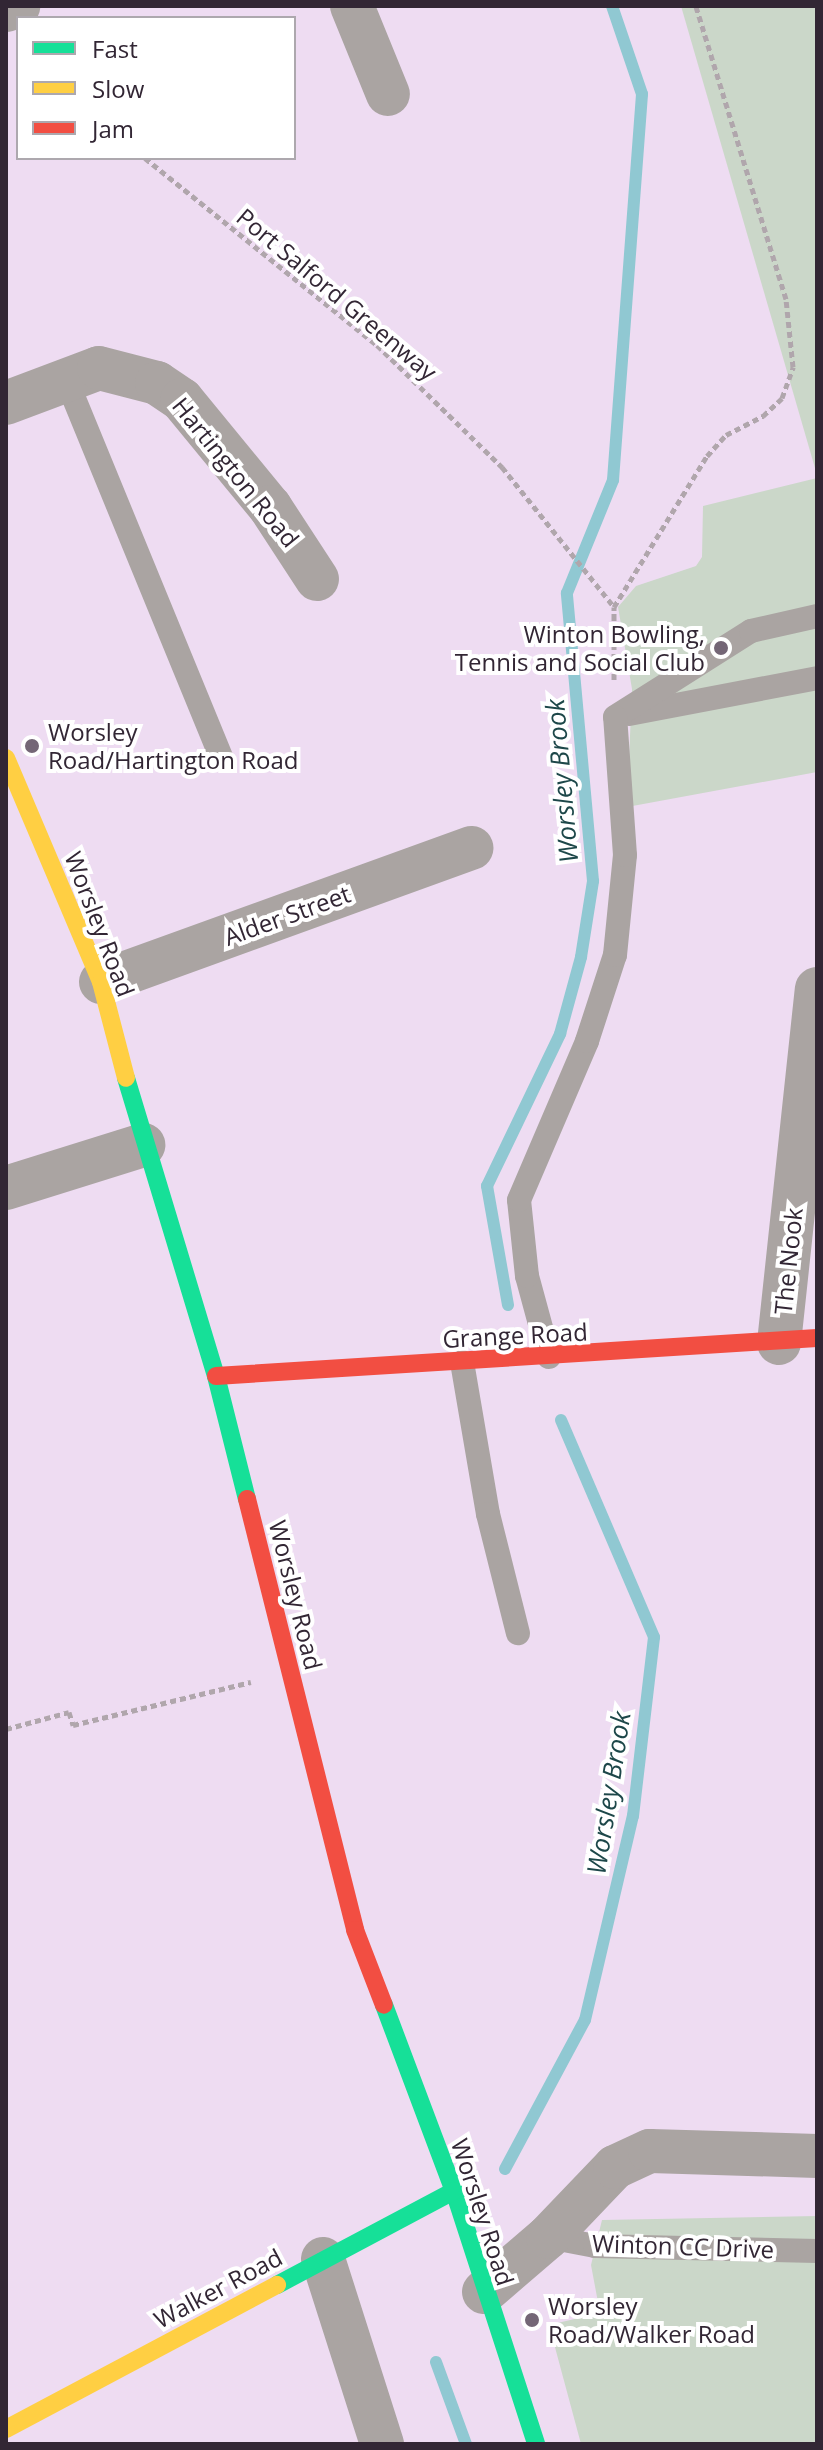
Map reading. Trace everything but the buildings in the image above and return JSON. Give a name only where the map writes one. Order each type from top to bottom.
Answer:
[{"type":"main road","name":"Worsley Road","points":[[6,758],[101,982],[143,1145],[216,1376],[355,1930],[454,2191],[484,2292],[536,2444]]},
{"type":"main road","name":"Grange Road","points":[[216,1376],[798,1340]]},
{"type":"main road","name":"Walker Road","points":[[6,2429],[454,2191]]},
{"type":"street","points":[[6,10],[18,6]]},
{"type":"street","points":[[352,6],[388,94]]},
{"type":"street","name":"Hartington Road","points":[[6,403],[99,368],[128,372],[182,400],[270,507],[317,579]]},
{"type":"street","name":"Alder Street","points":[[101,982],[472,848]]},
{"type":"street","name":"The Nook","points":[[798,1340],[817,989]]},
{"type":"street","points":[[6,1188],[143,1145]]},
{"type":"street","points":[[484,2292],[548,2237],[615,2167],[650,2151],[817,2156]]},
{"type":"street","points":[[323,2259],[382,2444]]},
{"type":"lane","points":[[66,379],[221,757]]},
{"type":"lane","points":[[615,717],[751,631],[817,616]]},
{"type":"lane","points":[[615,717],[817,678]]},
{"type":"lane","points":[[549,1357],[527,1276],[519,1200],[587,1041],[615,955],[625,855],[615,717]]},
{"type":"lane","points":[[462,1362],[488,1514],[518,1633]]},
{"type":"lane","name":"Winton CC Drive","points":[[548,2237],[595,2246],[817,2251]]},
{"type":"path","points":[[615,717],[614,607],[707,456],[726,435],[763,416],[782,398],[793,367],[786,299],[696,6]]},
{"type":"path","name":"Port Salford Greenway","points":[[147,160],[377,345],[502,467],[563,538],[614,607]]},
{"type":"path","points":[[6,1729],[69,1712],[73,1725],[290,1672]]},
{"type":"green space","points":[[681,6],[817,6],[817,475]]},
{"type":"green space","name":"Winton Bowling, Tennis and Social Club","points":[[817,478],[817,772],[627,807],[632,689],[618,607],[636,586],[696,566],[702,557],[703,506]]},
{"type":"green space","points":[[817,2216],[817,2444],[581,2444],[549,2325],[600,2313],[591,2265],[602,2220]]},
{"type":"waterway","name":"Worsley Brook","points":[[508,1305],[487,1186],[560,1034],[581,957],[593,881],[567,593],[613,480],[642,94],[612,6]]},
{"type":"waterway","name":"Worsley Brook","points":[[505,2169],[585,2020],[633,1816],[654,1637],[561,1420]]},
{"type":"waterway","name":"Worsley Brook","points":[[436,2362],[466,2444]]},
{"type":"traffic: fast","points":[[126,1078],[216,1376],[247,1499]]},
{"type":"traffic: fast","points":[[384,2005],[454,2191],[536,2444]]},
{"type":"traffic: fast","points":[[277,2285],[454,2191]]},
{"type":"traffic: slow","points":[[6,758],[101,982],[126,1078]]},
{"type":"traffic: slow","points":[[6,2429],[277,2285]]},
{"type":"traffic: jam","points":[[216,1376],[817,1338]]},
{"type":"traffic: jam","points":[[247,1499],[355,1930],[384,2005]]},
{"type":"place","name":"Winton Bowling, Tennis and Social Club","points":[[721,648]]},
{"type":"place","name":"Worsley Road/Hartington Road","points":[[32,746]]},
{"type":"place","name":"Worsley Road/Walker Road","points":[[532,2320]]}]
